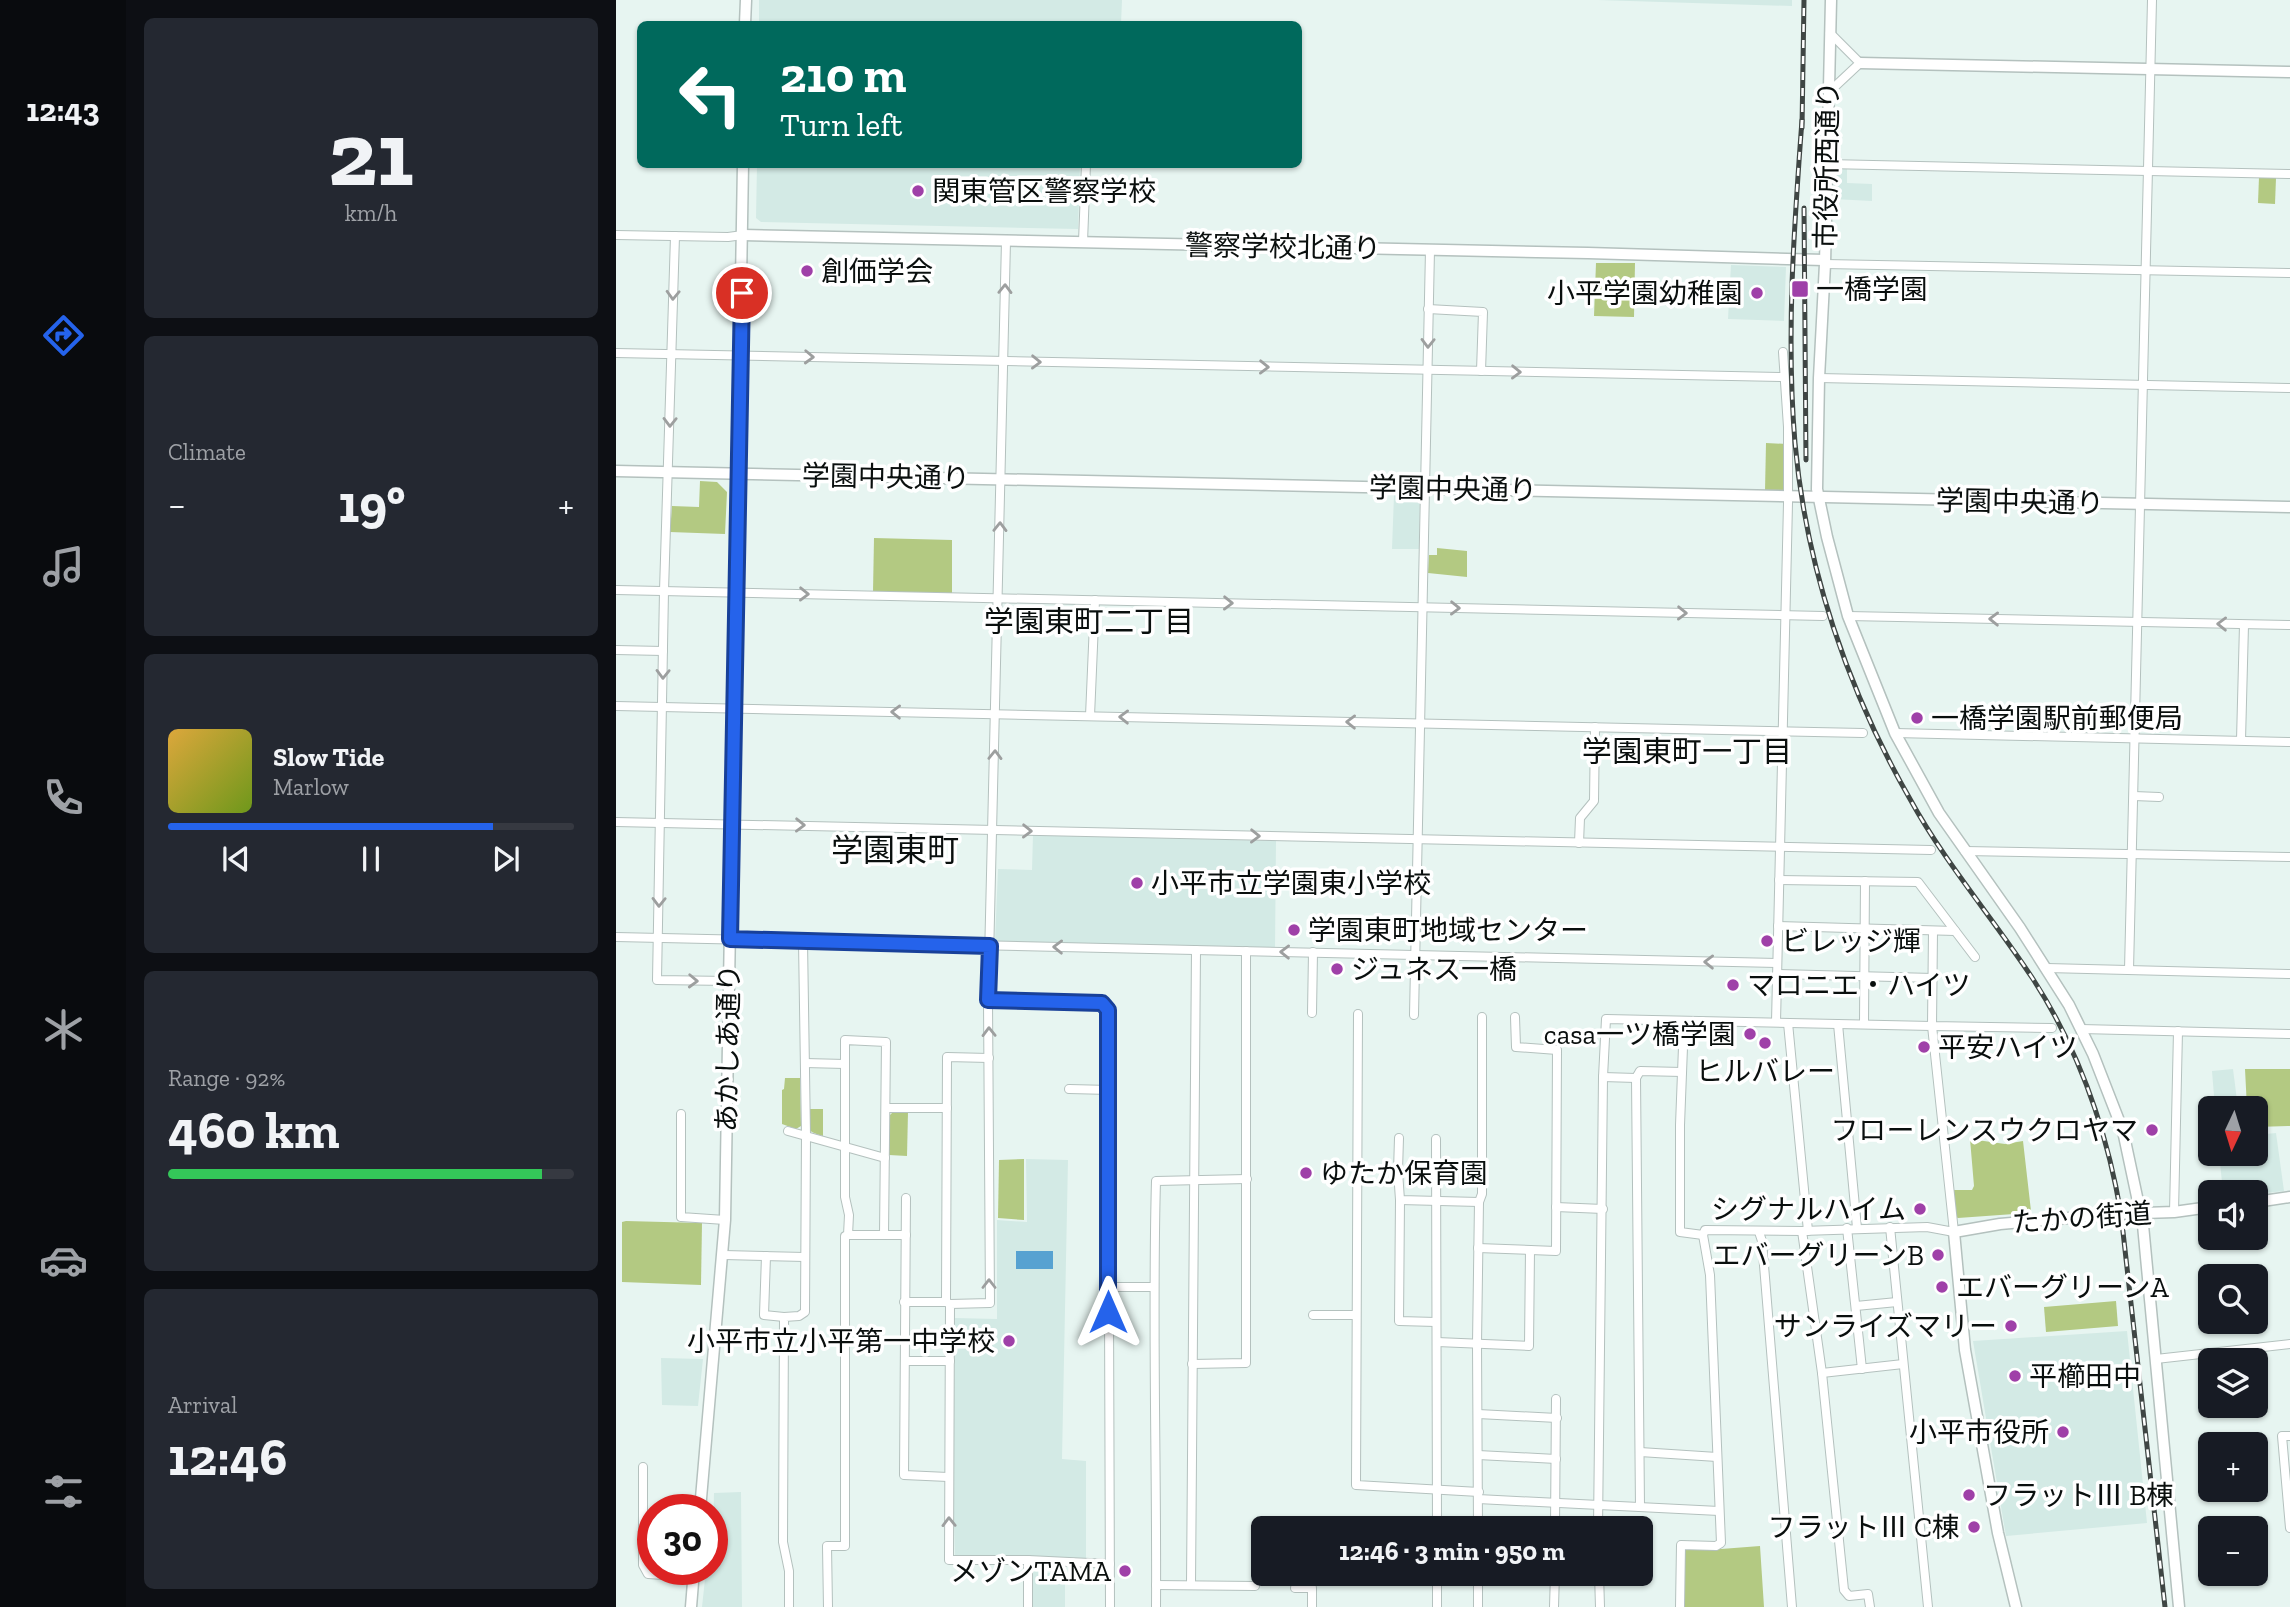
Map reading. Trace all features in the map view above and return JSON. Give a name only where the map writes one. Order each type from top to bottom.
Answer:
[{"type":"street","points":[[745,21],[746,0]]},
{"type":"street","name":"市役所西通り","points":[[1830,0],[1817,489],[1847,616],[1895,733],[1939,813],[2047,968],[2081,1029],[2123,1131],[2143,1225],[2179,1607]]},
{"type":"street","points":[[2129,970],[2152,0]]},
{"type":"street","points":[[1830,33],[1860,63],[2290,72]]},
{"type":"street","points":[[1829,92],[1860,63]]},
{"type":"street","points":[[1826,163],[2290,174]]},
{"type":"street","name":"あかしあ通り","points":[[702,1494],[726,1220],[743,168]]},
{"type":"street","points":[[1083,242],[1086,168]]},
{"type":"street","points":[[616,235],[743,235]]},
{"type":"street","name":"警察学校北通り","points":[[743,235],[1430,250],[1825,262]]},
{"type":"street","points":[[675,236],[670,472],[664,591],[657,980],[729,981]]},
{"type":"street","points":[[904,1302],[989,1303],[988,1000],[1006,241]]},
{"type":"street","points":[[1414,1015],[1430,250]]},
{"type":"street","points":[[1825,262],[2290,273]]},
{"type":"street","points":[[1428,309],[1483,312],[1481,371]]},
{"type":"street","points":[[1776,1022],[1788,427],[1783,352]]},
{"type":"street","points":[[616,353],[1784,377]]},
{"type":"street","points":[[1819,378],[2290,388]]},
{"type":"street","name":"学園中央通り","points":[[616,471],[2290,507]]},
{"type":"street","points":[[616,590],[1823,616]]},
{"type":"street","points":[[1090,716],[1095,600]]},
{"type":"street","points":[[1847,616],[2290,625]]},
{"type":"street","points":[[2241,740],[2244,625]]},
{"type":"street","points":[[616,650],[663,651]]},
{"type":"street","points":[[616,706],[1863,733]]},
{"type":"street","points":[[1579,843],[1580,818],[1594,802],[1595,727]]},
{"type":"street","points":[[1895,733],[2290,742]]},
{"type":"street","points":[[2134,796],[2159,797]]},
{"type":"street","points":[[616,822],[1931,850]]},
{"type":"street","points":[[1965,851],[2290,857]]},
{"type":"street","points":[[1779,880],[1918,882],[1975,957]]},
{"type":"street","points":[[1864,1024],[1865,881]]},
{"type":"street","points":[[1778,926],[1955,931]]},
{"type":"street","points":[[1933,931],[1932,1026],[1965,1350],[1998,1533],[2017,1607]]},
{"type":"street","points":[[616,937],[1777,963]]},
{"type":"street","points":[[766,1256],[764,1315],[799,1316],[805,1312],[803,941]]},
{"type":"street","points":[[1191,1585],[1196,950]]},
{"type":"street","points":[[1192,1364],[1246,1363],[1246,951]]},
{"type":"street","points":[[1312,1013],[1313,952]]},
{"type":"street","points":[[2047,968],[2290,974]]},
{"type":"street","points":[[1777,974],[1933,978]]},
{"type":"street","points":[[988,1000],[1102,1003],[1108,1010],[1110,1607]]},
{"type":"street","points":[[1358,1014],[1356,1485],[1437,1490],[1556,1503],[1719,1511]]},
{"type":"street","points":[[1478,1516],[1477,1344],[1479,1202],[1482,1194],[1482,1017]]},
{"type":"street","points":[[1478,1248],[1556,1251],[1557,1050],[1516,1047],[1515,1017]]},
{"type":"street","points":[[1598,1516],[1606,1019],[2052,1028]]},
{"type":"street","points":[[1684,1021],[1680,1232],[1703,1235]]},
{"type":"street","points":[[1788,1023],[1805,1231],[1844,1590],[1849,1596],[1868,1594],[1870,1607]]},
{"type":"street","points":[[1838,1024],[1857,1228]]},
{"type":"street","points":[[2081,1029],[2290,1034]]},
{"type":"street","points":[[2174,1212],[2178,1031]]},
{"type":"street","points":[[828,1607],[827,1546],[845,1546],[845,1236],[848,1235],[849,1215],[845,1197],[845,1040],[887,1042],[884,1235]]},
{"type":"street","points":[[989,1058],[947,1057],[949,1560],[1110,1564]]},
{"type":"street","points":[[805,1063],[845,1064]]},
{"type":"street","points":[[1640,1507],[1636,1078],[1640,1072],[1682,1072]]},
{"type":"street","points":[[1603,1077],[1636,1078]]},
{"type":"street","points":[[1069,1089],[1110,1090]]},
{"type":"street","points":[[886,1108],[947,1108]]},
{"type":"street","points":[[681,1114],[681,1217],[726,1220]]},
{"type":"street","points":[[788,1131],[885,1158]]},
{"type":"street","points":[[1399,1138],[1399,1321],[1436,1321]]},
{"type":"street","points":[[1436,1139],[1437,1516]]},
{"type":"street","points":[[1156,1607],[1153,1287],[1156,1181],[1247,1179]]},
{"type":"street","points":[[2268,1200],[2290,1197]]},
{"type":"street","points":[[906,1198],[904,1475],[948,1478]]},
{"type":"street","points":[[1400,1200],[1479,1202]]},
{"type":"street","points":[[1556,1207],[1603,1209]]},
{"type":"street","name":"たかの街道","points":[[1954,1232],[2000,1224],[2198,1209]]},
{"type":"street","points":[[1890,1227],[1928,1607]]},
{"type":"street","points":[[1680,1607],[1681,1545],[1716,1546],[1721,1543],[1710,1275],[1703,1235],[1705,1230],[1805,1231],[1927,1227],[1954,1232]]},
{"type":"street","points":[[1847,1228],[1862,1369]]},
{"type":"street","points":[[1759,1231],[1762,1241],[1792,1607]]},
{"type":"street","points":[[848,1235],[906,1235]]},
{"type":"street","points":[[1437,1342],[1529,1346],[1530,1250]]},
{"type":"street","points":[[724,1255],[805,1257]]},
{"type":"street","points":[[1108,1287],[1153,1287]]},
{"type":"street","points":[[1856,1306],[1897,1302]]},
{"type":"street","points":[[1313,1315],[1356,1315]]},
{"type":"street","points":[[784,1317],[783,1542],[789,1571],[789,1607]]},
{"type":"street","points":[[2156,1359],[2290,1344]]},
{"type":"street","points":[[905,1361],[950,1361]]},
{"type":"street","points":[[1822,1373],[1903,1364]]},
{"type":"street","points":[[1555,1516],[1556,1399]]},
{"type":"street","points":[[1478,1415],[1557,1418]]},
{"type":"street","points":[[2290,1436],[2282,1436],[2290,1528]]},
{"type":"street","points":[[1640,1452],[1717,1457]]},
{"type":"street","points":[[1478,1455],[1556,1460]]},
{"type":"street","points":[[643,1468],[643,1494]]},
{"type":"street","points":[[1028,1560],[1028,1607]]},
{"type":"street","points":[[1156,1584],[1251,1586]]},
{"type":"street","points":[[691,1607],[693,1585]]},
{"type":"street","points":[[1437,1586],[1437,1607]]},
{"type":"street","points":[[1478,1586],[1478,1607]]},
{"type":"street","points":[[1554,1607],[1555,1586]]},
{"type":"street","points":[[1599,1586],[1600,1607]]},
{"type":"street","points":[[1294,1588],[1312,1588],[1312,1607]]},
{"type":"shaded area","points":[[759,0],[1122,0],[1121,21],[759,21]]},
{"type":"shaded area","points":[[1598,0],[1792,0],[1792,6]]},
{"type":"shaded area","points":[[1835,167],[1847,167],[1847,183],[1872,184],[1872,201],[1833,199]]},
{"type":"shaded area","name":"関東管区警察学校","points":[[757,168],[1080,168],[1078,229],[761,222],[756,218]]},
{"type":"shaded area","name":"小平学園幼稚園","points":[[1731,265],[1786,267],[1784,321],[1728,319]]},
{"type":"shaded area","points":[[1394,495],[1420,496],[1419,549],[1392,549]]},
{"type":"shaded area","name":"小平市立学園東小学校","points":[[1033,835],[1276,841],[1275,949],[995,941],[998,869],[1032,870]]},
{"type":"shaded area","points":[[2233,1069],[2236,1096],[2214,1096],[2212,1071]]},
{"type":"shaded area","points":[[2276,1133],[2284,1191],[2268,1193],[2268,1180],[2222,1180],[2220,1166],[2268,1166],[2268,1134]]},
{"type":"shaded area","name":"小平市立小平第一中学校","points":[[1026,1159],[1068,1160],[1062,1459],[1086,1461],[1086,1559],[955,1556],[955,1318],[997,1319],[997,1220],[1027,1222]]},
{"type":"shaded area","name":"小平市役所","points":[[2127,1331],[2147,1523],[2006,1536],[1973,1341]]},
{"type":"shaded area","points":[[661,1358],[703,1359],[698,1406],[662,1405]]},
{"type":"shaded area","points":[[741,1492],[742,1607],[702,1607],[704,1585],[728,1585],[728,1494],[714,1493]]},
{"type":"shaded area","points":[[1031,1571],[1065,1575],[1065,1607],[1031,1607]]},
{"type":"green space","points":[[2259,177],[2276,178],[2275,204],[2258,203]]},
{"type":"green space","points":[[1596,263],[1635,263],[1634,317],[1594,316]]},
{"type":"green space","points":[[1766,443],[1787,444],[1787,492],[1765,491]]},
{"type":"green space","points":[[700,481],[717,482],[727,492],[725,534],[670,532],[672,506],[699,507]]},
{"type":"green space","points":[[874,538],[952,540],[952,593],[873,592]]},
{"type":"green space","points":[[1437,548],[1467,551],[1467,577],[1428,573],[1429,555],[1437,555]]},
{"type":"green space","points":[[2245,1069],[2290,1069],[2290,1126],[2268,1127],[2268,1096],[2246,1096]]},
{"type":"green space","points":[[785,1078],[800,1078],[801,1126],[796,1129],[782,1124],[782,1090]]},
{"type":"green space","points":[[808,1109],[823,1109],[823,1136],[809,1130]]},
{"type":"green space","points":[[893,1112],[908,1112],[907,1156],[889,1155],[889,1116]]},
{"type":"green space","points":[[1970,1139],[2005,1144],[2023,1141],[2031,1211],[1958,1218],[1954,1216],[1952,1190],[1972,1190],[1974,1186]]},
{"type":"green space","points":[[1024,1159],[1024,1220],[998,1218],[999,1160]]},
{"type":"green space","points":[[622,1222],[702,1223],[701,1285],[622,1282]]},
{"type":"green space","points":[[2116,1301],[2118,1326],[2046,1332],[2044,1307]]},
{"type":"green space","points":[[1760,1546],[1764,1607],[1684,1607],[1682,1548]]},
{"type":"water","points":[[1016,1251],[1053,1251],[1053,1269],[1016,1269]]},
{"type":"railway","points":[[1802,128],[1804,0]]},
{"type":"railway","points":[[1802,120],[1792,281],[1792,403],[1801,490],[1820,582],[1849,672],[1888,758],[1938,846],[2033,979],[2064,1034],[2089,1092],[2108,1152],[2121,1214],[2165,1607]]},
{"type":"railway","points":[[1804,208],[1806,460]]},
{"type":"place","name":"関東管区警察学校","points":[[918,191]]},
{"type":"place","name":"創価学会","points":[[807,271]]},
{"type":"place","name":"一橋学園","points":[[1800,289]]},
{"type":"place","name":"小平学園幼稚園","points":[[1757,293]]},
{"type":"place","name":"一橋学園駅前郵便局","points":[[1917,718]]},
{"type":"place","name":"小平市立学園東小学校","points":[[1137,883]]},
{"type":"place","name":"学園東町地域センター","points":[[1294,930]]},
{"type":"place","name":"ビレッジ輝","points":[[1767,941]]},
{"type":"place","name":"ジュネス一橋","points":[[1337,969]]},
{"type":"place","name":"マロニエ・ハイツ","points":[[1733,985]]},
{"type":"place","name":"casa一ツ橋学園","points":[[1750,1034]]},
{"type":"place","name":"ヒルバレー","points":[[1765,1043]]},
{"type":"place","name":"平安ハイツ","points":[[1924,1047]]},
{"type":"place","name":"フローレンスウクロヤマ","points":[[2152,1130]]},
{"type":"place","name":"ゆたか保育園","points":[[1306,1173]]},
{"type":"place","name":"シグナルハイム","points":[[1920,1209]]},
{"type":"place","name":"エバーグリーンB","points":[[1938,1255]]},
{"type":"place","name":"エバーグリーンA","points":[[1942,1287]]},
{"type":"place","name":"サンライズマリー","points":[[2011,1326]]},
{"type":"place","name":"小平市立小平第一中学校","points":[[1009,1341]]},
{"type":"place","name":"平櫛田中","points":[[2015,1376]]},
{"type":"place","name":"小平市役所","points":[[2063,1432]]},
{"type":"place","name":"フラットⅢ B棟","points":[[1969,1495]]},
{"type":"place","name":"フラットⅢ C棟","points":[[1974,1527]]},
{"type":"place","name":"メゾンTAMA","points":[[1125,1571]]},
{"type":"district","name":"学園東町二丁目","points":[[1089,622]]},
{"type":"district","name":"学園東町一丁目","points":[[1687,752]]},
{"type":"district","name":"学園東町","points":[[895,850]]},
{"type":"route","points":[[742,293],[730,939],[990,946],[988,1000],[1102,1003],[1108,1010],[1110,1110],[1108,1312]]}]
